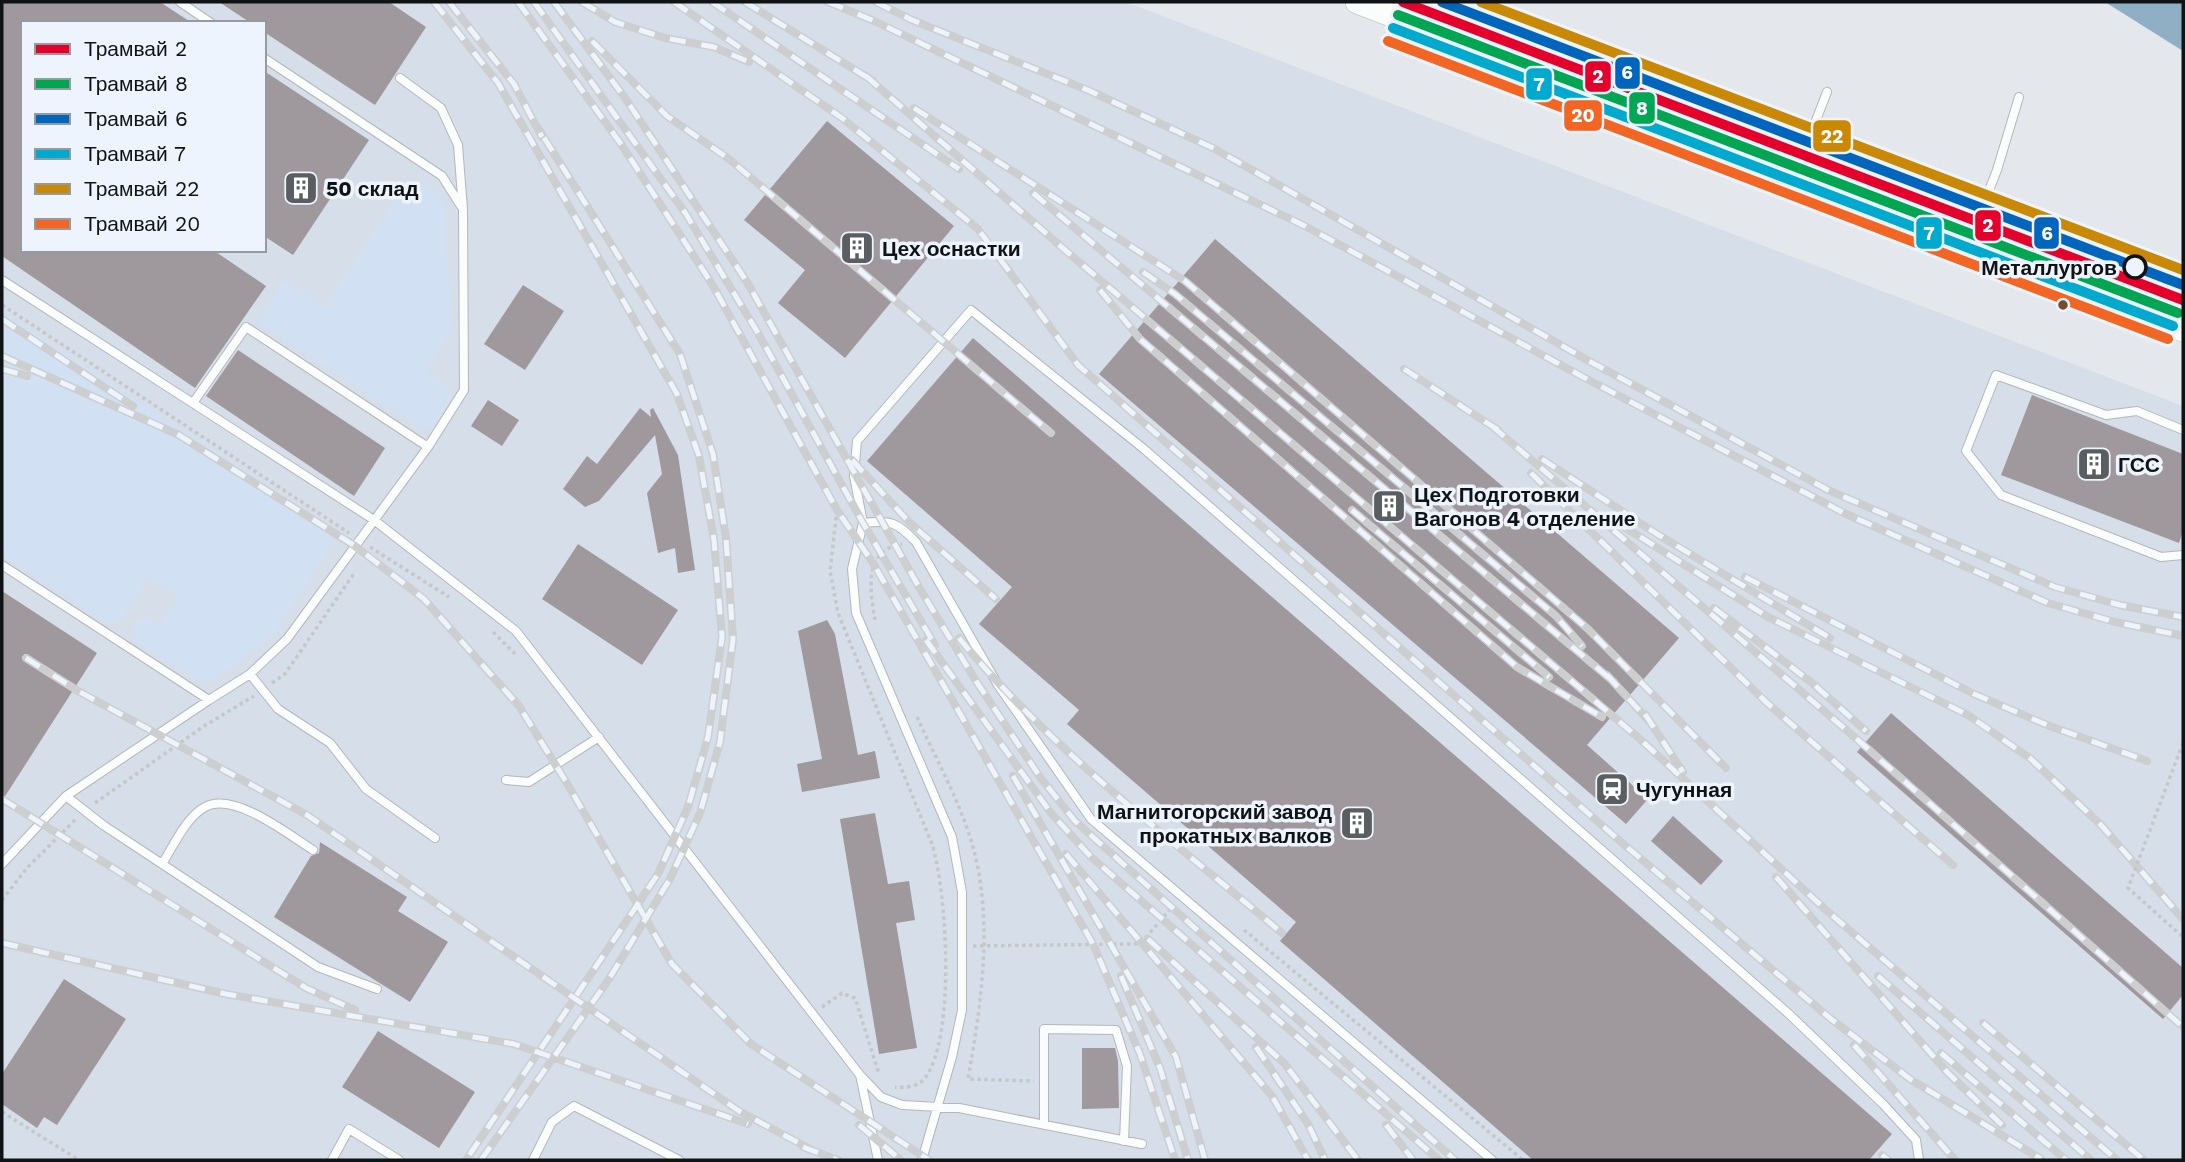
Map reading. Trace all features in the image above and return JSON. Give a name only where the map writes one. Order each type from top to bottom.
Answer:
[{"type":"main road","points":[[1357,2],[1797,170],[2183,330]]},
{"type":"lane","points":[[180,2],[209,21]]},
{"type":"lane","points":[[1423,27],[1433,2]]},
{"type":"lane","points":[[266,59],[442,176],[463,209]]},
{"type":"lane","points":[[2,864],[66,796],[250,674],[287,639],[428,447],[464,390],[463,209],[457,145],[440,108],[400,78]]},
{"type":"lane","points":[[1797,170],[1827,92]]},
{"type":"lane","points":[[1968,242],[1997,170],[2019,97]]},
{"type":"lane","points":[[2,280],[374,520],[516,631],[860,1075],[881,1097],[902,1105],[939,1106],[1142,1144]]},
{"type":"lane","points":[[922,1160],[939,1106],[961,1010],[964,946],[961,892],[952,837],[856,613],[852,569],[863,523],[854,476],[857,441],[971,310],[1144,449],[1789,1014],[1908,1131],[1916,1140],[1919,1160]]},
{"type":"lane","points":[[193,402],[246,327],[428,447]]},
{"type":"lane","points":[[2183,430],[2137,411],[2106,415],[1996,375],[1966,451],[2001,495],[2161,557],[2183,555]]},
{"type":"lane","points":[[863,523],[900,524],[916,542],[998,685],[1091,819],[1492,1160]]},
{"type":"lane","points":[[2,565],[209,700]]},
{"type":"lane","points":[[250,674],[261,692],[278,709],[330,743],[366,789],[435,838]]},
{"type":"lane","points":[[506,780],[529,782],[599,737]]},
{"type":"lane","points":[[66,796],[162,864],[318,967],[377,989]]},
{"type":"lane","points":[[162,864],[188,825],[205,807],[226,804],[254,813],[313,850]]},
{"type":"lane","points":[[1044,1125],[1044,1029],[1116,1030],[1127,1066],[1124,1141]]},
{"type":"lane","points":[[860,1075],[878,1160]]},
{"type":"lane","points":[[533,1160],[552,1122],[574,1106],[679,1160]]},
{"type":"lane","points":[[332,1160],[349,1129],[399,1160]]},
{"type":"path","points":[[2,305],[453,600]]},
{"type":"path","points":[[837,510],[830,571],[838,613],[932,844],[941,884],[946,946],[940,1023],[925,1077],[904,1088],[886,1084]]},
{"type":"path","points":[[875,624],[870,595],[873,562],[882,552],[895,545],[916,542]]},
{"type":"path","points":[[366,555],[376,550]]},
{"type":"path","points":[[2,900],[27,868],[85,810],[204,726],[261,692],[285,674],[361,563]]},
{"type":"path","points":[[490,629],[519,657]]},
{"type":"path","points":[[914,710],[968,832],[980,893],[983,946],[980,1013],[968,1079],[1045,1082]]},
{"type":"path","points":[[2183,743],[2128,888],[2183,937]]},
{"type":"path","points":[[946,946],[1140,943],[1182,894]]},
{"type":"path","points":[[1242,928],[1523,1160]]},
{"type":"path","points":[[813,1014],[842,993],[855,998],[881,1080]]},
{"type":"path","points":[[2,1112],[79,1160]]},
{"type":"shaded area","points":[[2,2],[1126,2],[2183,406],[2183,1160],[2,1160]]},
{"type":"shaded area","points":[[2105,2],[2183,2],[2183,51]]},
{"type":"shaded area","points":[[416,182],[432,188],[445,205],[451,329],[426,372],[447,388],[451,397],[435,425],[425,430],[257,322],[284,280],[325,307],[403,189]]},
{"type":"shaded area","points":[[2,312],[339,533],[274,634],[225,672],[209,680],[197,679],[138,643],[133,636],[135,623],[146,617],[159,625],[178,597],[149,577],[119,622],[109,624],[2,555]]},
{"type":"building","points":[[2,2],[160,2],[189,21],[21,21],[21,252],[216,252],[266,286],[195,388],[2,256]]},
{"type":"building","points":[[219,2],[389,2],[426,27],[375,105],[266,33],[266,21],[248,21]]},
{"type":"building","name":"50 склад","points":[[266,72],[369,140],[293,255],[266,237]]},
{"type":"building","name":"Цех оснастки","points":[[827,121],[954,226],[845,358],[778,303],[805,270],[744,220]]},
{"type":"building","name":"Цех Подготовки Вагонов 4 отделение","points":[[1215,239],[1679,638],[1587,745],[1648,799],[1626,824],[1099,374]]},
{"type":"building","points":[[523,285],[564,311],[525,370],[484,344]]},
{"type":"building","name":"Магнитогорский завод прокатных валков","points":[[973,338],[1892,1134],[1869,1160],[1533,1160],[1280,941],[1296,922],[1067,724],[1079,710],[979,624],[1012,587],[867,461]]},
{"type":"building","points":[[238,350],[385,448],[354,496],[206,396]]},
{"type":"building","name":"ГСС","points":[[2032,395],[2183,454],[2183,531],[2179,543],[2001,475]]},
{"type":"building","points":[[488,400],[519,420],[502,446],[471,426]]},
{"type":"building","points":[[640,408],[651,417],[650,410],[653,408],[678,455],[695,570],[678,573],[675,548],[658,553],[647,493],[662,474],[655,435],[599,501],[585,507],[563,489],[587,456],[597,464]]},
{"type":"building","points":[[578,544],[678,610],[642,665],[542,599]]},
{"type":"building","points":[[2,591],[97,653],[2,801]]},
{"type":"building","points":[[827,620],[835,634],[858,755],[875,751],[880,778],[802,792],[797,764],[822,759],[798,631]]},
{"type":"building","points":[[1891,713],[2183,968],[2183,995],[2163,1019],[1857,752]]},
{"type":"building","points":[[875,813],[888,884],[909,881],[915,920],[896,923],[917,1048],[879,1054],[840,819]]},
{"type":"building","points":[[1673,816],[1723,861],[1701,885],[1651,841]]},
{"type":"building","points":[[320,842],[407,897],[398,911],[448,942],[410,1002],[274,917],[311,856],[319,853]]},
{"type":"building","points":[[64,979],[126,1019],[57,1125],[44,1117],[37,1128],[2,1104],[2,1074]]},
{"type":"building","points":[[378,1031],[475,1092],[439,1148],[342,1087]]},
{"type":"building","points":[[1082,1048],[1115,1048],[1118,1061],[1119,1108],[1082,1109]]},
{"type":"railway","points":[[434,2],[498,83],[677,394],[699,456],[714,540],[722,637],[708,737],[688,807],[658,874],[466,1160]]},
{"type":"railway","points":[[449,2],[514,84],[542,137]]},
{"type":"railway","points":[[518,2],[621,144],[712,284],[837,510],[873,563],[1093,944],[1140,1054],[1175,1160]]},
{"type":"railway","points":[[534,2],[686,214],[758,333],[863,523],[935,645]]},
{"type":"railway","points":[[554,2],[625,98],[747,282],[920,589],[976,681],[1040,777],[1075,821],[1455,1160]]},
{"type":"railway","points":[[582,2],[615,22],[665,38],[714,47],[749,62]]},
{"type":"railway","points":[[674,2],[842,118],[978,229],[1078,365],[1621,842],[1831,1019],[1910,1079],[2041,1159]]},
{"type":"railway","points":[[712,2],[959,169]]},
{"type":"railway","points":[[745,2],[873,81]]},
{"type":"railway","points":[[828,2],[872,20],[1305,226],[1583,377],[1846,514],[2048,603],[2115,622],[2183,636]]},
{"type":"railway","points":[[876,2],[912,20],[1090,91],[1215,149],[1589,361],[1828,490],[2055,587],[2120,605],[2183,617]]},
{"type":"railway","points":[[592,41],[667,116],[729,159],[1051,433]]},
{"type":"railway","points":[[866,76],[1065,250],[1641,740],[1826,910],[2117,1160]]},
{"type":"railway","points":[[914,108],[1185,281],[1588,629],[1726,768]]},
{"type":"railway","points":[[481,1160],[609,979],[670,879],[700,813],[720,742],[733,639],[726,538],[713,454],[680,354],[538,128]]},
{"type":"railway","points":[[1033,193],[1614,682]]},
{"type":"railway","points":[[1143,272],[1175,294],[1556,616],[1582,646]]},
{"type":"railway","points":[[1100,290],[1140,339],[1517,667],[1602,717]]},
{"type":"railway","points":[[2,319],[133,406]]},
{"type":"railway","points":[[2,356],[177,434],[355,546],[424,599],[519,706],[672,964],[751,1044],[929,1160]]},
{"type":"railway","points":[[2,369],[27,376]]},
{"type":"railway","points":[[1404,369],[1498,430]]},
{"type":"railway","points":[[1492,426],[1859,741],[2183,1027]]},
{"type":"railway","points":[[1542,459],[1657,534],[1830,638]]},
{"type":"railway","points":[[852,460],[909,522],[996,599]]},
{"type":"railway","points":[[1531,473],[1766,702],[1953,865]]},
{"type":"railway","points":[[1352,510],[1549,677]]},
{"type":"railway","points":[[1613,520],[1768,617],[1968,715],[2031,759],[2101,825],[2183,919]]},
{"type":"railway","points":[[1745,577],[1974,694],[2047,725],[2147,761]]},
{"type":"railway","points":[[1714,608],[1811,682],[1866,731]]},
{"type":"railway","points":[[959,638],[995,679],[1073,756],[1282,933]]},
{"type":"railway","points":[[926,640],[1051,813],[1091,857],[1439,1160]]},
{"type":"railway","points":[[26,658],[78,691],[307,815],[739,1111],[812,1150]]},
{"type":"railway","points":[[1607,675],[1650,722]]},
{"type":"railway","points":[[1645,714],[1683,772]]},
{"type":"railway","points":[[1013,776],[1176,1057],[1205,1160]]},
{"type":"railway","points":[[2,799],[306,988],[355,1010]]},
{"type":"railway","points":[[1066,854],[1272,1096],[1308,1160]]},
{"type":"railway","points":[[1776,877],[1948,1073],[2002,1125]]},
{"type":"railway","points":[[1148,939],[1284,1063],[1358,1160]]},
{"type":"railway","points":[[2,943],[226,994],[514,1044],[748,1124]]},
{"type":"railway","points":[[1121,976],[1160,1068],[1188,1160]]},
{"type":"railway","points":[[1878,976],[2091,1160]]},
{"type":"railway","points":[[1983,1023],[2144,1160]]},
{"type":"railway","points":[[1854,1045],[1955,1160]]},
{"type":"railway","points":[[1256,1047],[1308,1124],[1325,1160]]},
{"type":"railway","points":[[1941,1053],[2066,1160]]},
{"type":"railway","points":[[859,1125],[901,1160]]},
{"type":"railway","points":[[1386,1125],[1413,1160]]},
{"type":"railway","points":[[803,1147],[838,1160]]},
{"type":"railway","points":[[1882,1155],[1888,1160]]},
{"type":"tram line","name":"2","points":[[1403,2],[2183,300]]},
{"type":"tram line","name":"6","points":[[1442,2],[2183,285]]},
{"type":"tram line","name":"22","points":[[1481,2],[2183,270]]},
{"type":"tram line","name":"8","points":[[1398,15],[2178,313]]},
{"type":"tram line","name":"7","points":[[1393,28],[2173,326]]},
{"type":"tram line","name":"20","points":[[1388,41],[2168,339]]},
{"type":"place","name":"50 склад","points":[[301,188]]},
{"type":"place","name":"Цех оснастки","points":[[857,248]]},
{"type":"place","name":"Металлургов","points":[[2135,267]]},
{"type":"place","name":"ГСС","points":[[2094,464]]},
{"type":"place","name":"Цех Подготовки Вагонов 4 отделение","points":[[1389,506]]},
{"type":"place","name":"Чугунная","points":[[1612,789]]},
{"type":"place","name":"Магнитогорский завод прокатных валков","points":[[1357,823]]}]
